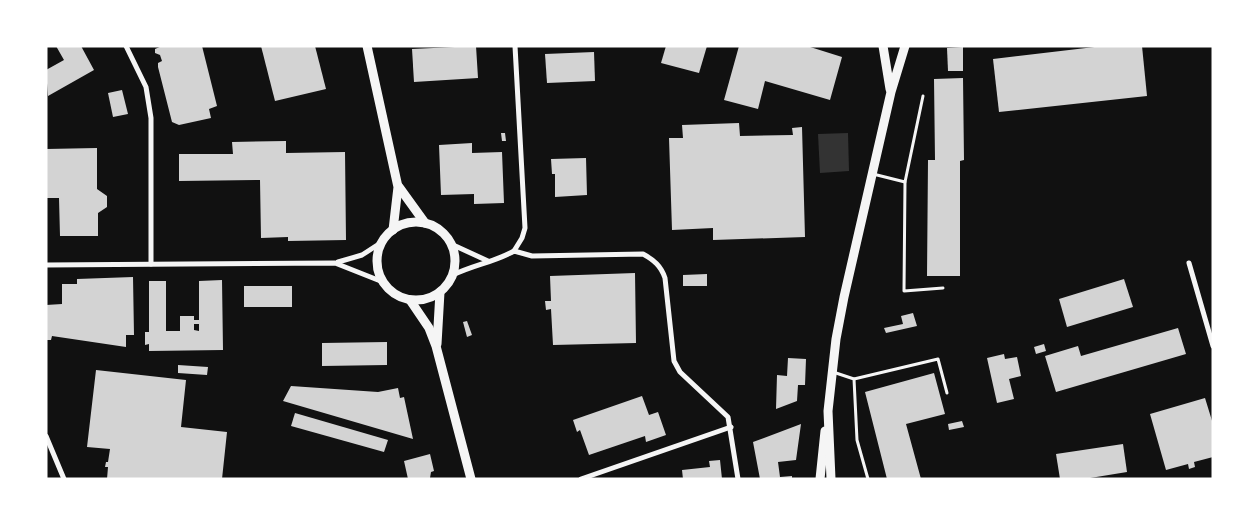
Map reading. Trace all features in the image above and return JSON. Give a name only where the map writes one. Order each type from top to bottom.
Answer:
[{"type":"main road","points":[[367,46],[398,187],[393,230]]},
{"type":"main road","points":[[883,46],[890,92]]},
{"type":"main road","points":[[820,479],[832,372],[844,298],[890,92],[905,46]]},
{"type":"main road","points":[[398,187],[425,223]]},
{"type":"main road","points":[[425,223],[436,227],[451,244],[455,254],[453,275],[440,292],[431,297],[410,300],[400,297],[383,282],[377,262],[382,242],[393,230],[403,224],[425,223]]},
{"type":"main road","points":[[436,346],[440,292]]},
{"type":"main road","points":[[410,300],[429,328],[436,346],[471,479]]},
{"type":"main road","points":[[828,411],[831,478]]},
{"type":"street","points":[[126,46],[146,87],[151,118],[151,264]]},
{"type":"street","points":[[453,275],[488,260],[502,258],[514,251],[522,238],[525,228],[515,46]]},
{"type":"street","points":[[46,265],[336,263],[362,256],[382,242]]},
{"type":"street","points":[[451,244],[488,260]]},
{"type":"street","points":[[514,251],[532,256],[643,254],[651,258],[662,269],[665,278],[674,361],[680,372],[728,417],[738,479]]},
{"type":"street","points":[[336,263],[383,282]]},
{"type":"street","points":[[1189,263],[1213,346]]},
{"type":"street","points":[[581,479],[731,427]]},
{"type":"street","points":[[46,436],[48,448],[64,479]]},
{"type":"lane","points":[[923,96],[905,182],[904,291],[943,288]]},
{"type":"lane","points":[[872,174],[905,182]]},
{"type":"lane","points":[[832,372],[854,379],[938,359],[947,393]]},
{"type":"lane","points":[[854,379],[857,440],[868,479]]},
{"type":"shaded area","points":[[848,133],[849,171],[820,173],[818,134]]},
{"type":"building","points":[[56,46],[81,46],[94,70],[48,96],[46,70],[64,60]]},
{"type":"building","points":[[162,46],[202,46],[217,106],[209,109],[211,118],[179,125],[172,122],[158,67],[158,63],[162,61],[160,55],[155,53],[155,49]]},
{"type":"building","points":[[261,46],[315,46],[326,89],[275,101]]},
{"type":"building","points":[[476,46],[478,78],[414,82],[412,49]]},
{"type":"building","points":[[666,46],[707,46],[699,73],[661,63]]},
{"type":"building","points":[[739,46],[807,46],[842,57],[830,100],[765,81],[758,109],[724,100]]},
{"type":"building","points":[[1103,46],[1142,46],[1147,96],[999,112],[993,59]]},
{"type":"building","points":[[963,47],[963,71],[948,71],[947,48]]},
{"type":"building","points":[[594,52],[595,81],[547,83],[545,54]]},
{"type":"building","points":[[963,78],[964,160],[960,161],[960,276],[927,276],[928,160],[935,160],[934,79]]},
{"type":"building","points":[[122,90],[128,114],[113,117],[108,93]]},
{"type":"building","points":[[739,123],[740,136],[793,135],[792,128],[802,127],[805,237],[713,240],[713,228],[672,230],[669,138],[683,138],[682,125]]},
{"type":"building","points":[[501,133],[505,133],[506,141],[502,141]]},
{"type":"building","points":[[286,141],[286,153],[345,152],[346,240],[288,241],[288,237],[261,238],[260,180],[179,181],[179,154],[233,154],[232,142]]},
{"type":"building","points":[[472,143],[472,153],[502,152],[504,203],[474,204],[474,194],[441,195],[439,145]]},
{"type":"building","points":[[97,148],[97,189],[107,196],[107,207],[98,213],[98,236],[60,236],[59,198],[46,198],[46,149]]},
{"type":"building","points":[[586,158],[587,195],[555,197],[555,174],[552,174],[551,159]]},
{"type":"building","points":[[635,273],[636,343],[553,345],[551,309],[546,310],[545,301],[551,301],[550,276]]},
{"type":"building","points":[[707,274],[707,286],[683,286],[683,275]]},
{"type":"building","points":[[133,277],[134,335],[126,335],[126,347],[52,336],[51,340],[46,340],[46,305],[62,304],[62,284],[77,284],[77,279]]},
{"type":"building","points":[[1124,279],[1133,307],[1067,327],[1059,299]]},
{"type":"building","points":[[222,280],[223,350],[149,351],[149,344],[145,345],[145,332],[149,332],[149,281],[166,281],[166,331],[180,331],[180,316],[194,316],[194,320],[199,320],[199,281]],"holes":[[[194,324],[199,324],[199,331],[194,330]]]},
{"type":"building","points":[[244,286],[292,286],[292,307],[244,307]]},
{"type":"building","points":[[913,313],[917,326],[886,333],[884,328],[903,324],[901,316]]},
{"type":"building","points":[[467,321],[472,335],[467,337],[463,322]]},
{"type":"building","points":[[1178,328],[1186,354],[1056,392],[1045,356],[1078,346],[1081,356]]},
{"type":"building","points":[[387,342],[387,365],[322,366],[322,343]]},
{"type":"building","points":[[1044,344],[1046,351],[1036,354],[1034,347]]},
{"type":"building","points":[[1004,354],[1005,359],[1017,357],[1021,376],[1009,379],[1014,399],[997,403],[987,358]]},
{"type":"building","points":[[788,358],[806,359],[805,385],[798,385],[797,401],[776,409],[777,375],[787,376]]},
{"type":"building","points":[[178,365],[208,367],[207,375],[178,373]]},
{"type":"building","points":[[96,370],[186,380],[181,427],[227,432],[222,479],[107,479],[108,467],[105,467],[106,462],[108,462],[110,449],[87,447]]},
{"type":"building","points":[[934,373],[945,414],[906,424],[921,479],[887,479],[865,392]]},
{"type":"building","points":[[291,386],[378,392],[398,388],[400,398],[404,397],[413,439],[283,401]]},
{"type":"building","points":[[642,396],[649,415],[658,412],[666,435],[646,442],[645,436],[589,455],[580,430],[577,432],[573,420]]},
{"type":"building","points":[[1205,398],[1213,424],[1213,457],[1194,462],[1195,467],[1189,469],[1188,464],[1166,470],[1150,414]]},
{"type":"building","points":[[295,413],[388,440],[384,452],[291,426]]},
{"type":"building","points":[[962,421],[964,427],[949,430],[948,424]]},
{"type":"building","points":[[801,424],[796,460],[778,462],[780,477],[792,476],[792,479],[760,479],[753,442]]},
{"type":"building","points":[[1123,444],[1127,472],[1084,479],[1060,479],[1056,454]]},
{"type":"building","points":[[430,454],[434,471],[431,472],[430,478],[408,479],[404,461]]},
{"type":"building","points":[[720,460],[722,479],[683,479],[682,470],[710,467],[709,461]]}]
